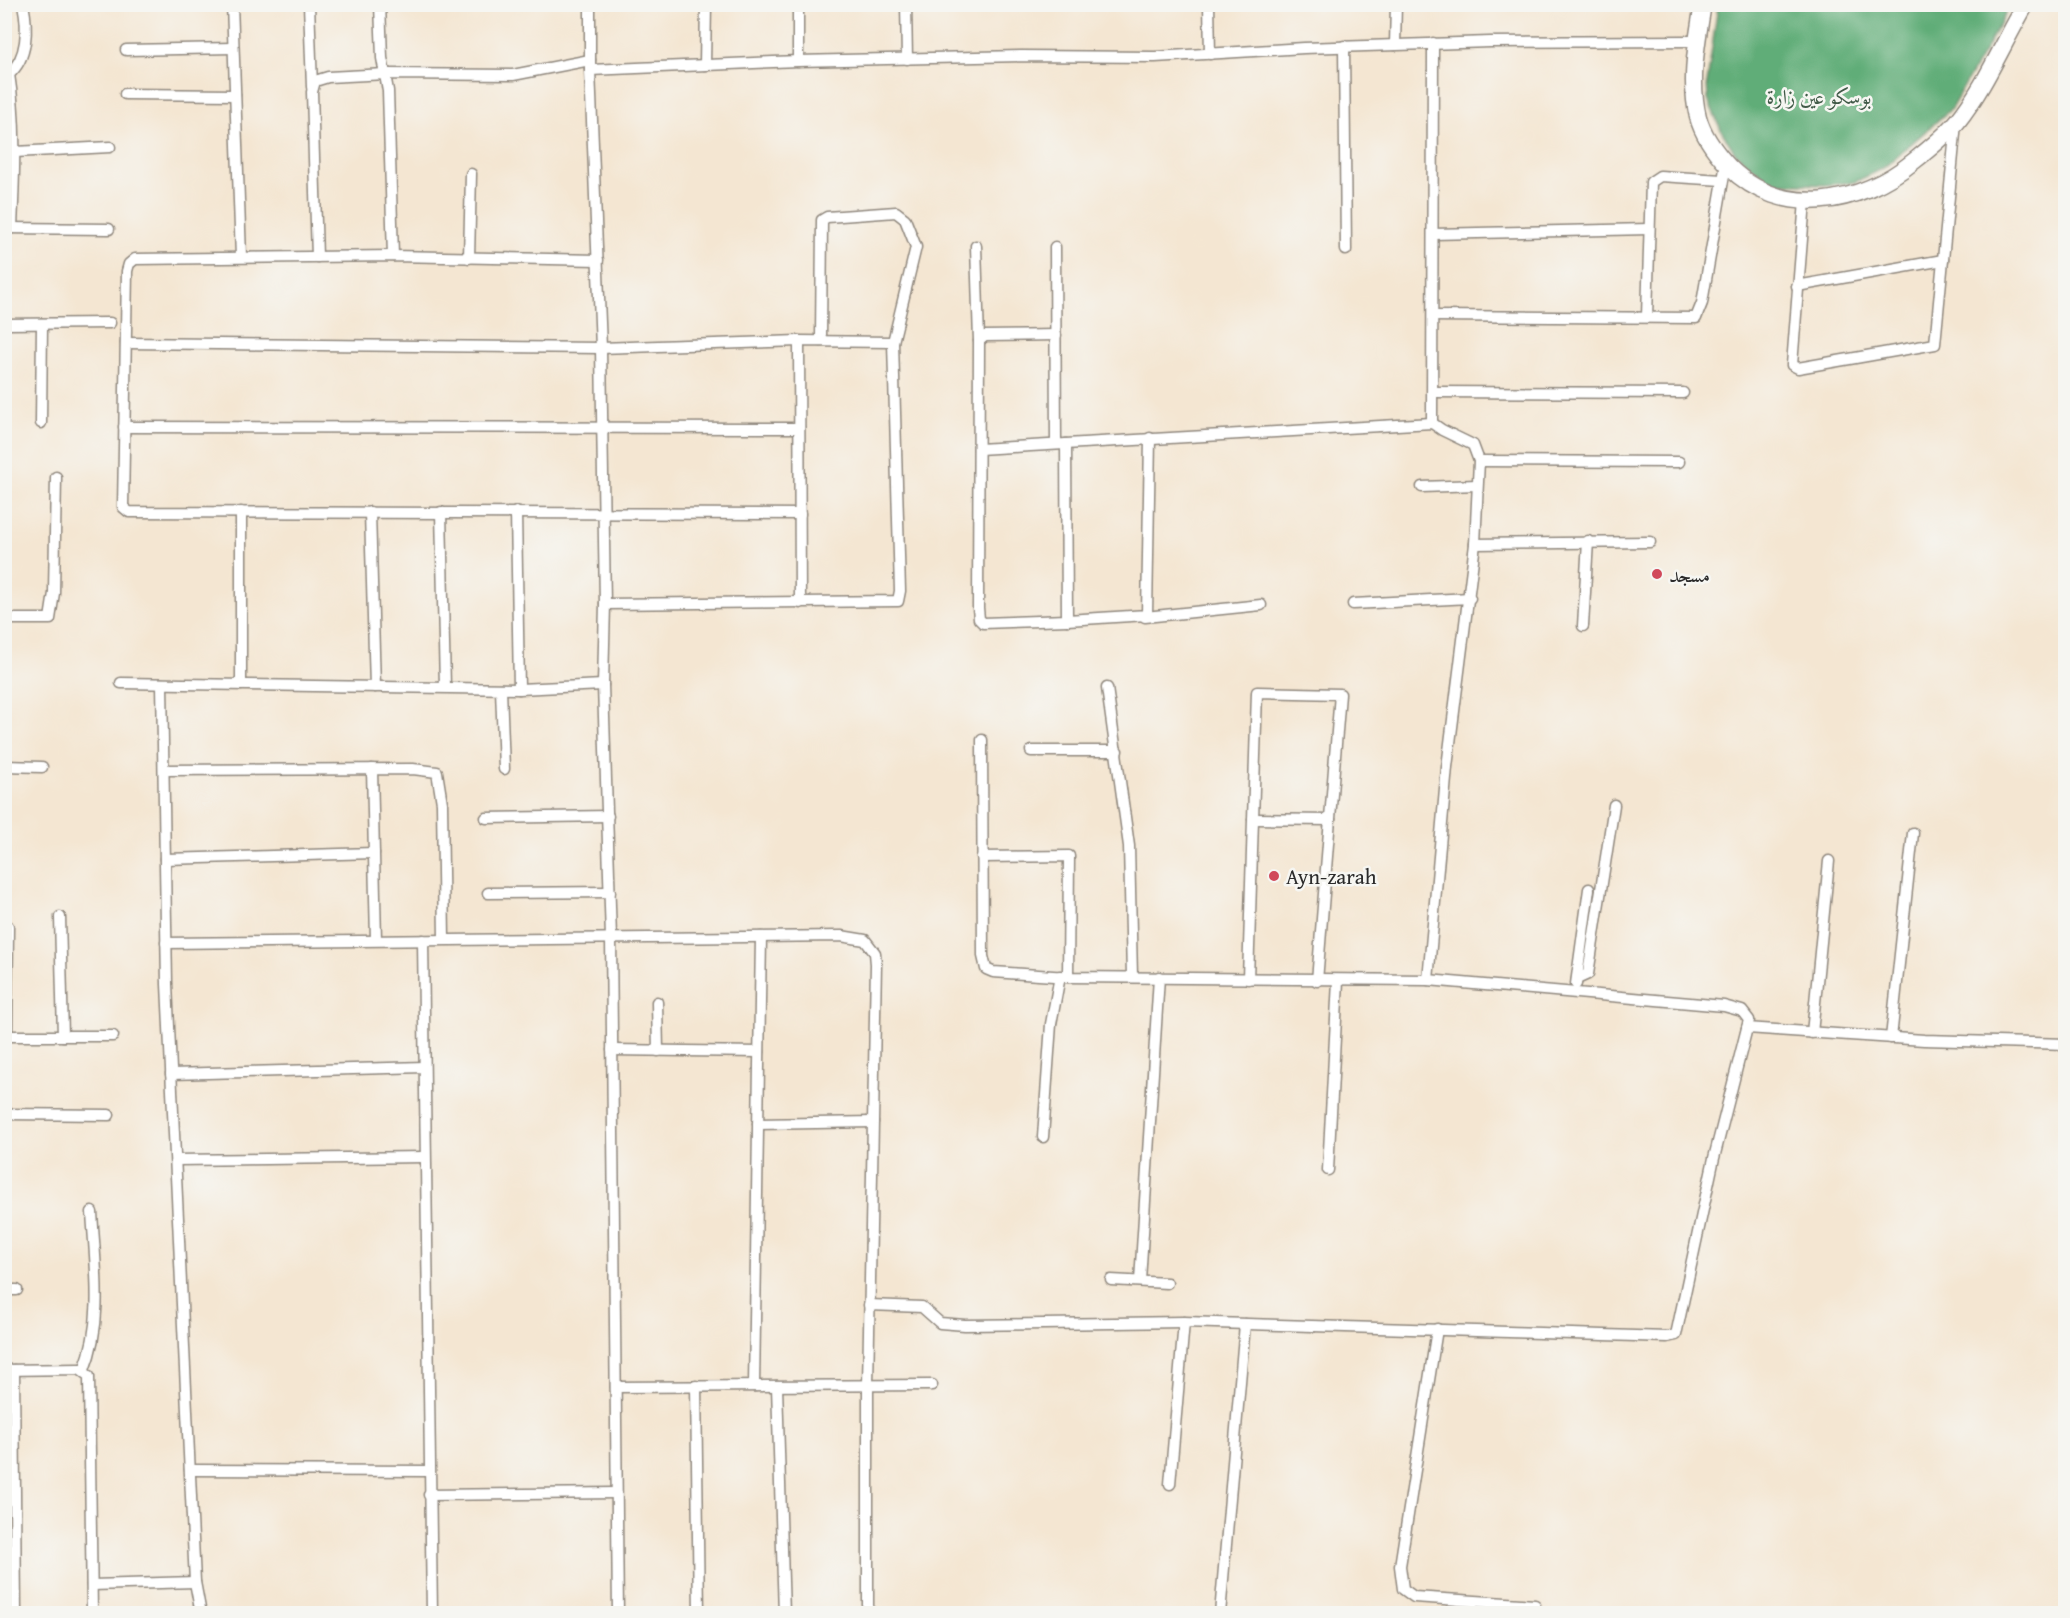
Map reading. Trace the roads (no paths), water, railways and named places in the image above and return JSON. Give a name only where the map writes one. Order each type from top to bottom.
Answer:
[{"type":"main road","points":[[1703,4],[1694,71],[1698,117],[1707,139],[1724,172],[1779,197],[1804,201],[1839,200],[1878,185],[1912,163],[1956,123],[2026,4]]},
{"type":"street","points":[[23,4],[26,26],[22,55],[17,67],[7,73],[13,100],[15,152],[8,228],[109,229]]},
{"type":"street","points":[[232,4],[241,257]]},
{"type":"street","points":[[309,4],[318,257]]},
{"type":"street","points":[[380,4],[380,36],[386,74],[393,256]]},
{"type":"street","points":[[590,4],[590,65],[601,348],[605,604],[603,685],[610,892],[618,1614]]},
{"type":"street","points":[[705,65],[706,4]]},
{"type":"street","points":[[798,4],[798,61]]},
{"type":"street","points":[[906,4],[907,59]]},
{"type":"street","points":[[1209,4],[1210,54]]},
{"type":"street","points":[[1395,45],[1396,4]]},
{"type":"street","points":[[312,87],[320,78],[386,74],[513,75],[590,65],[705,65],[798,61],[1210,54],[1432,43],[1697,42]]},
{"type":"street","points":[[1432,43],[1434,392],[1432,423]]},
{"type":"street","points":[[1344,46],[1346,250]]},
{"type":"street","points":[[126,50],[233,48]]},
{"type":"street","points":[[125,94],[235,95]]},
{"type":"street","points":[[1804,201],[1792,365],[1798,368],[1935,344],[1956,123]]},
{"type":"street","points":[[15,152],[110,147]]},
{"type":"street","points":[[1433,316],[1647,317],[1690,320],[1700,312],[1724,172],[1653,178],[1648,229],[1647,317]]},
{"type":"street","points":[[469,258],[471,174]]},
{"type":"street","points":[[605,604],[894,602],[899,597],[893,342],[916,247],[905,219],[896,212],[827,217],[822,220],[821,341]]},
{"type":"street","points":[[1433,234],[1648,229]]},
{"type":"street","points":[[976,246],[979,341],[979,619],[988,624],[1145,617],[1261,605]]},
{"type":"street","points":[[1055,247],[1066,620]]},
{"type":"street","points":[[598,260],[393,256],[135,259],[129,264],[123,507],[129,512],[800,514]]},
{"type":"street","points":[[1797,286],[1943,260]]},
{"type":"street","points":[[4,324],[110,323]]},
{"type":"street","points":[[41,423],[42,324]]},
{"type":"street","points":[[979,341],[985,336],[1056,335]]},
{"type":"street","points":[[126,343],[601,348],[799,341],[893,342]]},
{"type":"street","points":[[799,341],[800,603]]},
{"type":"street","points":[[1434,392],[1683,393]]},
{"type":"street","points":[[979,449],[1432,423],[1473,446],[1479,461],[1475,544],[1470,598],[1448,755],[1428,980]]},
{"type":"street","points":[[124,427],[602,430],[799,428]]},
{"type":"street","points":[[1145,617],[1149,606],[1150,438]]},
{"type":"street","points":[[1479,461],[1679,462]]},
{"type":"street","points":[[4,619],[50,619],[54,592],[56,477]]},
{"type":"street","points":[[1422,487],[1477,485]]},
{"type":"street","points":[[241,512],[241,685]]},
{"type":"street","points":[[370,512],[375,687]]},
{"type":"street","points":[[441,512],[445,687]]},
{"type":"street","points":[[516,512],[519,689]]},
{"type":"street","points":[[1583,626],[1588,541]]},
{"type":"street","points":[[1475,544],[1650,542]]},
{"type":"street","points":[[1353,604],[1470,598]]},
{"type":"street","points":[[121,683],[519,689],[603,685]]},
{"type":"street","points":[[162,684],[166,943],[171,1074],[195,1582],[201,1614]]},
{"type":"street","points":[[501,688],[504,769]]},
{"type":"street","points":[[1107,688],[1129,846],[1132,977]]},
{"type":"street","points":[[1248,979],[1257,692],[1340,694],[1317,981]]},
{"type":"street","points":[[869,1305],[922,1307],[940,1323],[966,1324],[1184,1322],[1667,1337],[1676,1335],[1714,1158],[1747,1028],[1747,1015],[1735,1008],[1492,984],[1428,980],[1317,981],[1064,976],[986,969],[983,956],[982,740]]},
{"type":"street","points":[[1031,751],[1117,751]]},
{"type":"street","points":[[4,766],[42,766]]},
{"type":"street","points":[[372,769],[376,940]]},
{"type":"street","points":[[164,770],[429,769],[437,772],[440,778],[444,939]]},
{"type":"street","points":[[1577,979],[1588,974],[1614,805]]},
{"type":"street","points":[[486,818],[608,816]]},
{"type":"street","points":[[1253,819],[1330,820]]},
{"type":"street","points":[[1891,1038],[1912,833]]},
{"type":"street","points":[[165,859],[374,853]]},
{"type":"street","points":[[982,857],[1069,856],[1064,976],[1051,1024],[1043,1137]]},
{"type":"street","points":[[1812,1034],[1829,861]]},
{"type":"street","points":[[1575,993],[1589,889]]},
{"type":"street","points":[[488,893],[610,892]]},
{"type":"street","points":[[60,917],[63,1036]]},
{"type":"street","points":[[8,926],[6,1036],[113,1036]]},
{"type":"street","points":[[754,1386],[761,937]]},
{"type":"street","points":[[166,943],[856,937],[871,946],[876,964],[868,1385],[868,1614]]},
{"type":"street","points":[[423,940],[432,1614]]},
{"type":"street","points":[[1140,1281],[1159,977]]},
{"type":"street","points":[[1328,1170],[1338,981]]},
{"type":"street","points":[[657,1002],[658,1051]]},
{"type":"street","points":[[1747,1028],[1891,1038],[2066,1044]]},
{"type":"street","points":[[612,1050],[759,1052]]},
{"type":"street","points":[[171,1074],[424,1067]]},
{"type":"street","points":[[4,1114],[109,1114]]},
{"type":"street","points":[[758,1124],[873,1122]]},
{"type":"street","points":[[176,1160],[425,1157]]},
{"type":"street","points":[[84,1370],[93,1348],[96,1325],[92,1212]]},
{"type":"street","points":[[1111,1280],[1167,1282]]},
{"type":"street","points":[[4,1290],[17,1290]]},
{"type":"street","points":[[1170,1484],[1184,1322]]},
{"type":"street","points":[[1220,1614],[1245,1324]]},
{"type":"street","points":[[1437,1329],[1404,1534],[1401,1583],[1403,1589],[1414,1597],[1535,1605]]},
{"type":"street","points":[[16,1614],[9,1370],[84,1370]]},
{"type":"street","points":[[84,1370],[90,1380],[92,1614]]},
{"type":"street","points":[[616,1387],[932,1385]]},
{"type":"street","points":[[696,1386],[699,1614]]},
{"type":"street","points":[[777,1386],[784,1614]]},
{"type":"street","points":[[190,1470],[429,1471]]},
{"type":"street","points":[[429,1495],[616,1493]]},
{"type":"street","points":[[92,1585],[195,1582]]},
{"type":"place","name":"مسجد","points":[[1657,574]]},
{"type":"place","name":"Ayn-zarah","points":[[1274,876]]},
{"type":"park label","name":"بوسكو عين زارة","points":[[1819,96]]}]
